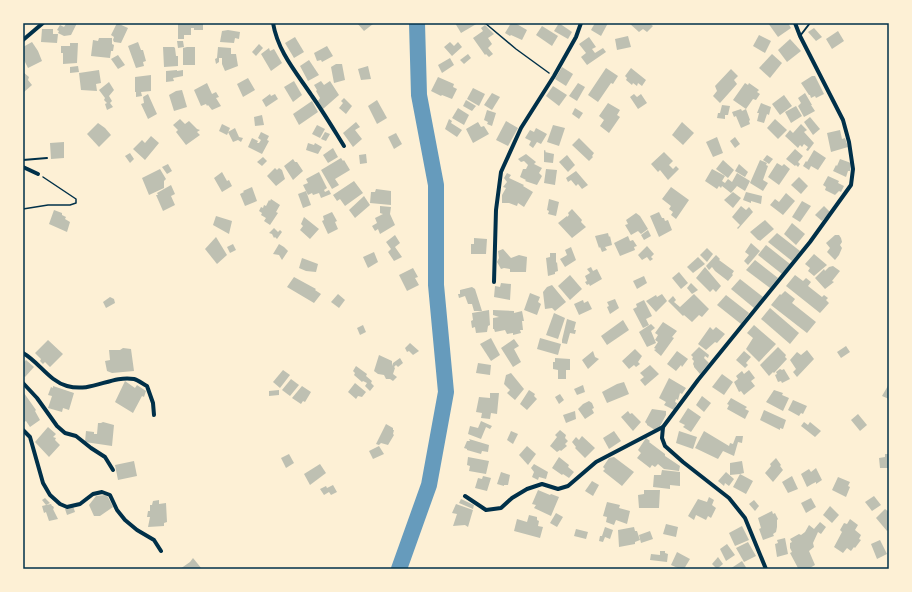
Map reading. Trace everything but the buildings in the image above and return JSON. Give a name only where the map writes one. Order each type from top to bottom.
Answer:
[{"type":"street","points":[[23,40],[43,23]]},
{"type":"street","points":[[273,23],[274,30],[284,56],[313,97],[344,146]]},
{"type":"street","points":[[494,282],[496,210],[501,172],[521,128],[554,76],[576,37],[581,23]]},
{"type":"street","points":[[465,496],[486,510],[501,508],[527,489],[542,484],[558,489],[568,486],[596,462],[663,427],[698,380],[810,242],[851,185],[853,169],[849,142],[843,120],[800,36],[795,23]]},
{"type":"street","points":[[23,167],[38,174]]},
{"type":"street","points":[[23,353],[53,378],[68,387],[90,388],[103,383],[134,379],[147,386],[153,403],[154,415]]},
{"type":"street","points":[[23,383],[37,398],[57,426],[65,433],[76,436],[105,457],[113,470]]},
{"type":"street","points":[[663,427],[662,438],[665,446],[729,498],[745,518],[766,569]]},
{"type":"street","points":[[23,430],[30,437],[43,483],[50,495],[60,504],[67,507],[80,504],[93,494],[102,492],[110,495],[117,510],[125,520],[137,530],[154,540],[161,551]]},
{"type":"lane","points":[[800,36],[810,23]]},
{"type":"lane","points":[[23,160],[47,158]]},
{"type":"path","points":[[485,23],[516,49],[554,76]]},
{"type":"path","points":[[23,209],[48,204],[70,205],[76,203],[76,199],[56,184],[38,174]]},
{"type":"waterway","points":[[399,569],[429,485],[446,392],[436,285],[436,185],[419,95],[417,23]]}]
